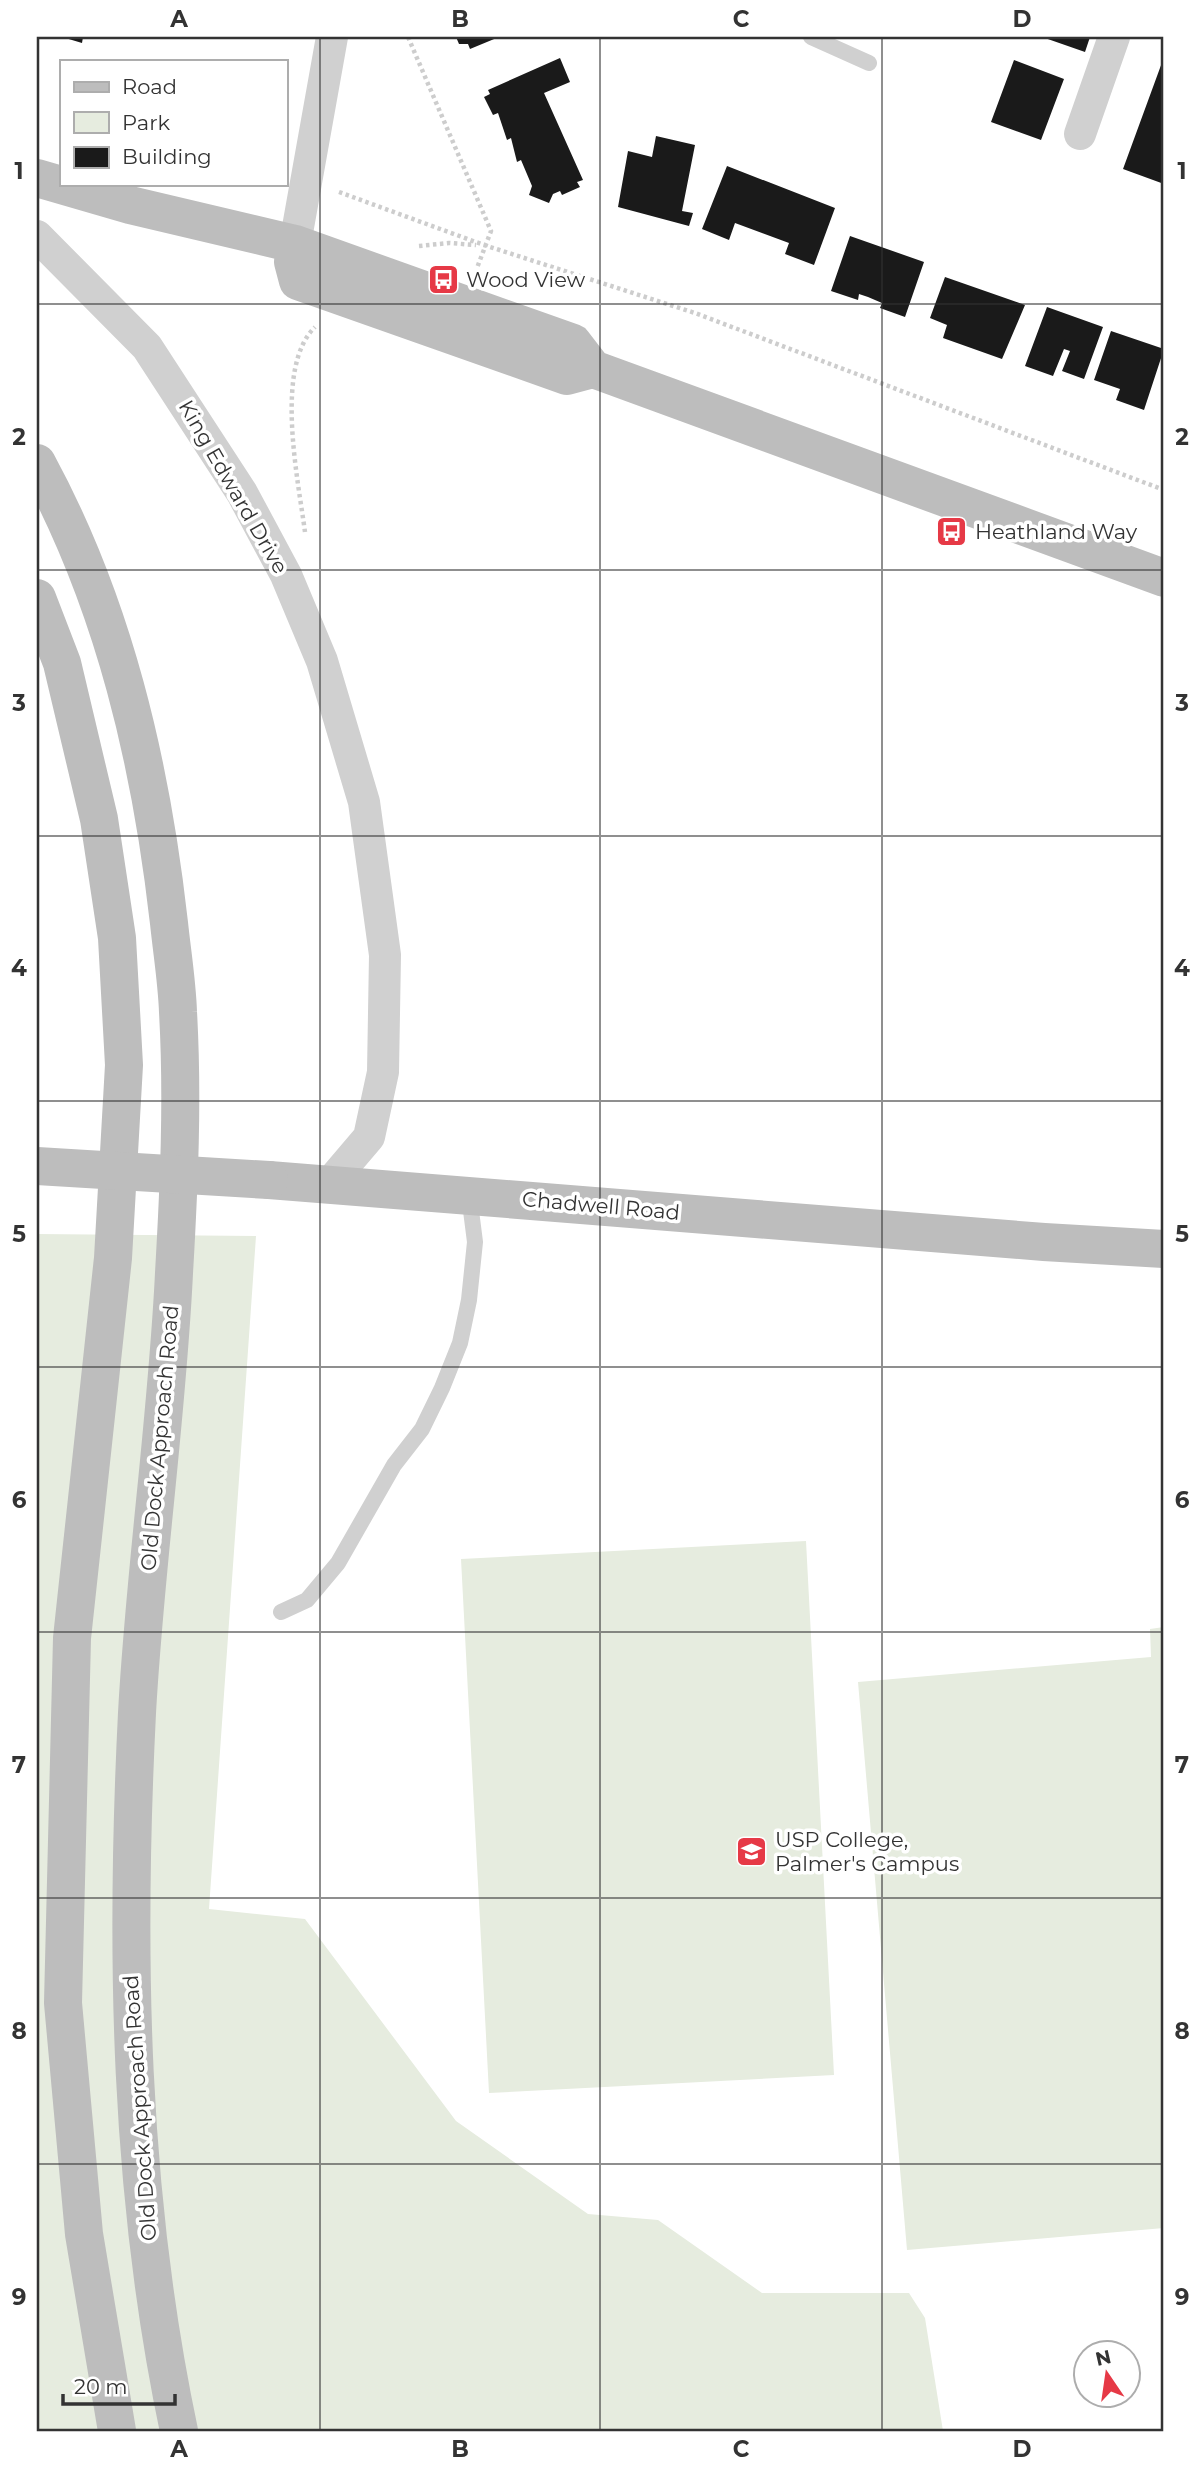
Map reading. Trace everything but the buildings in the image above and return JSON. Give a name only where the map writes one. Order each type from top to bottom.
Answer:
[{"type":"street","points":[[332,37],[295,244],[293,262],[298,281],[567,376],[593,369]]},
{"type":"street","points":[[1080,134],[1114,37]]},
{"type":"street","points":[[37,178],[60,185]]},
{"type":"street","points":[[65,186],[130,205],[295,244],[354,264],[573,343],[593,369],[1164,578]]},
{"type":"street","name":"King Edward Drive","points":[[37,236],[147,347],[242,493],[286,575],[322,661],[364,802],[385,955],[383,1072],[369,1137],[329,1184]]},
{"type":"street","name":"Old Dock Approach Road","points":[[37,463],[60,506],[110,631],[139,732],[162,861],[178,1010],[174,1276],[137,1709],[130,1917],[131,2038],[149,2239],[179,2431]]},
{"type":"street","points":[[37,598],[62,663],[99,818],[117,938],[124,1065],[113,1258],[72,1638],[63,2003],[84,2234],[117,2431]]},
{"type":"street","name":"Chadwell Road","points":[[37,1166],[329,1184],[1044,1242],[1164,1249]]},
{"type":"lane","points":[[811,37],[869,63]]},
{"type":"lane","points":[[281,1612],[307,1600],[338,1563],[394,1465],[422,1429],[442,1388],[460,1343],[469,1300],[475,1242],[470,1195]]},
{"type":"path","points":[[408,37],[491,231],[484,245]]},
{"type":"path","points":[[329,189],[484,245],[695,313],[1164,490]]},
{"type":"path","points":[[286,575],[307,552],[295,459],[295,364],[300,346],[320,322]]},
{"type":"green space","points":[[37,1234],[256,1236],[209,1909],[305,1919],[456,2121],[588,2214],[658,2220],[762,2293],[909,2293],[925,2318],[943,2431],[37,2431]]},
{"type":"green space","points":[[806,1541],[834,2075],[489,2093],[461,1559]]},
{"type":"green space","points":[[1164,1627],[1164,2228],[907,2250],[858,1682],[1151,1657],[1150,1629]]},
{"type":"place","name":"Wood View","points":[[443,280]]},
{"type":"place","name":"Heathland Way","points":[[952,532]]},
{"type":"place","name":"USP College, Palmer's Campus","points":[[752,1852]]}]
